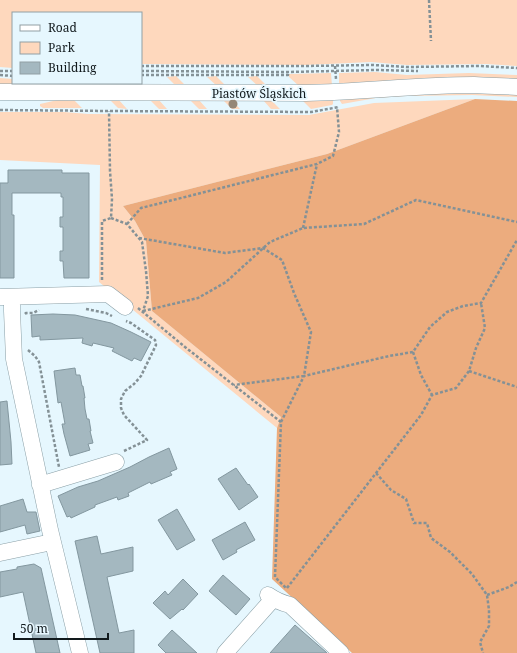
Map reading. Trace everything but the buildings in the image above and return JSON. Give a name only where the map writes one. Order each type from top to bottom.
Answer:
[{"type":"street","name":"Piastów Śląskich","points":[[0,92],[306,93],[443,85],[517,87]]},
{"type":"street","points":[[80,653],[52,542],[40,485],[14,359],[12,311],[6,297],[108,294],[125,313]]},
{"type":"street","points":[[40,485],[61,479],[119,457]]},
{"type":"street","points":[[0,553],[52,542]]},
{"type":"street","points":[[225,653],[270,597],[290,605],[341,653]]},
{"type":"path","points":[[429,0],[431,41]]},
{"type":"path","points":[[142,66],[372,65],[407,67],[479,66],[517,68]]},
{"type":"path","points":[[335,66],[336,86]]},
{"type":"path","points":[[0,70],[12,71]]},
{"type":"path","points":[[142,71],[423,71]]},
{"type":"path","points":[[142,75],[288,75],[288,72]]},
{"type":"path","points":[[0,75],[12,76]]},
{"type":"path","points":[[127,224],[141,208],[317,164],[333,156],[339,132],[337,107]]},
{"type":"path","points":[[109,111],[112,199],[111,218]]},
{"type":"path","points":[[303,228],[317,164]]},
{"type":"path","points":[[82,309],[106,314],[125,313],[143,311],[198,298],[226,282],[270,242],[303,228],[364,224],[416,200],[517,222]]},
{"type":"path","points":[[102,285],[102,221],[111,218],[127,224],[142,242],[148,296],[143,311]]},
{"type":"path","points":[[138,238],[225,253],[263,248],[282,260],[311,332],[304,376],[281,422],[275,577],[292,593]]},
{"type":"path","points":[[287,588],[421,415],[432,395],[456,388],[469,371],[476,348],[485,328],[481,303],[517,240]]},
{"type":"path","points":[[234,385],[304,376],[389,356],[413,352],[430,328],[447,312],[464,306],[481,303]]},
{"type":"path","points":[[20,318],[26,313],[33,313],[41,310]]},
{"type":"path","points":[[143,311],[281,422]]},
{"type":"path","points":[[119,457],[147,440],[124,415],[121,408],[121,399],[125,391],[142,376],[156,345],[155,340],[132,323],[125,313]]},
{"type":"path","points":[[25,349],[35,356],[39,362],[61,479]]},
{"type":"path","points":[[413,352],[421,375],[432,395]]},
{"type":"path","points":[[469,371],[517,387]]},
{"type":"path","points":[[376,473],[391,490],[406,499],[414,523],[427,523],[431,538],[450,552],[472,574],[487,595],[489,626],[480,642],[483,653]]},
{"type":"path","points":[[487,595],[509,588],[517,582]]},
{"type":"green space","points":[[0,0],[517,0],[517,66],[486,64],[407,65],[371,62],[306,65],[142,64],[142,12],[12,12],[12,68],[0,67]]},
{"type":"green space","points":[[375,72],[407,75],[469,73],[517,75],[517,81],[339,86],[339,73]]},
{"type":"green space","points":[[331,73],[332,86],[299,86],[289,77],[289,74]]},
{"type":"green space","points":[[176,76],[186,86],[176,86],[167,77]]},
{"type":"green space","points":[[216,76],[226,86],[217,86],[207,77]]},
{"type":"green space","points":[[257,76],[267,86],[258,86],[248,77]]},
{"type":"green space","points":[[0,78],[12,79],[12,84],[59,84],[60,86],[0,86]]},
{"type":"green space","points":[[481,92],[517,94],[517,97],[472,95],[406,96],[376,98],[342,104],[340,101],[340,99],[399,94]]},
{"type":"green space","points":[[62,99],[73,99],[82,108],[43,108],[40,106],[40,104]]},
{"type":"green space","points":[[118,99],[127,109],[118,108],[110,100]]},
{"type":"green space","points":[[158,99],[167,109],[159,109],[150,100]]},
{"type":"green space","points":[[198,99],[207,109],[199,109],[190,100]]},
{"type":"green space","points":[[231,99],[240,109],[232,109],[223,100]]},
{"type":"green space","points":[[270,99],[280,109],[271,109],[263,100]]},
{"type":"green space","points":[[333,99],[332,105],[311,109],[303,101]]},
{"type":"green space","points":[[475,99],[327,154],[123,206],[135,221],[146,241],[152,311],[281,417],[277,428],[99,282],[100,165],[0,160],[0,112],[309,115],[374,103]]},
{"type":"shaded area","points":[[475,99],[517,101],[517,653],[352,653],[272,579],[277,428],[281,417],[152,311],[146,241],[135,221],[123,206],[327,154]]}]
